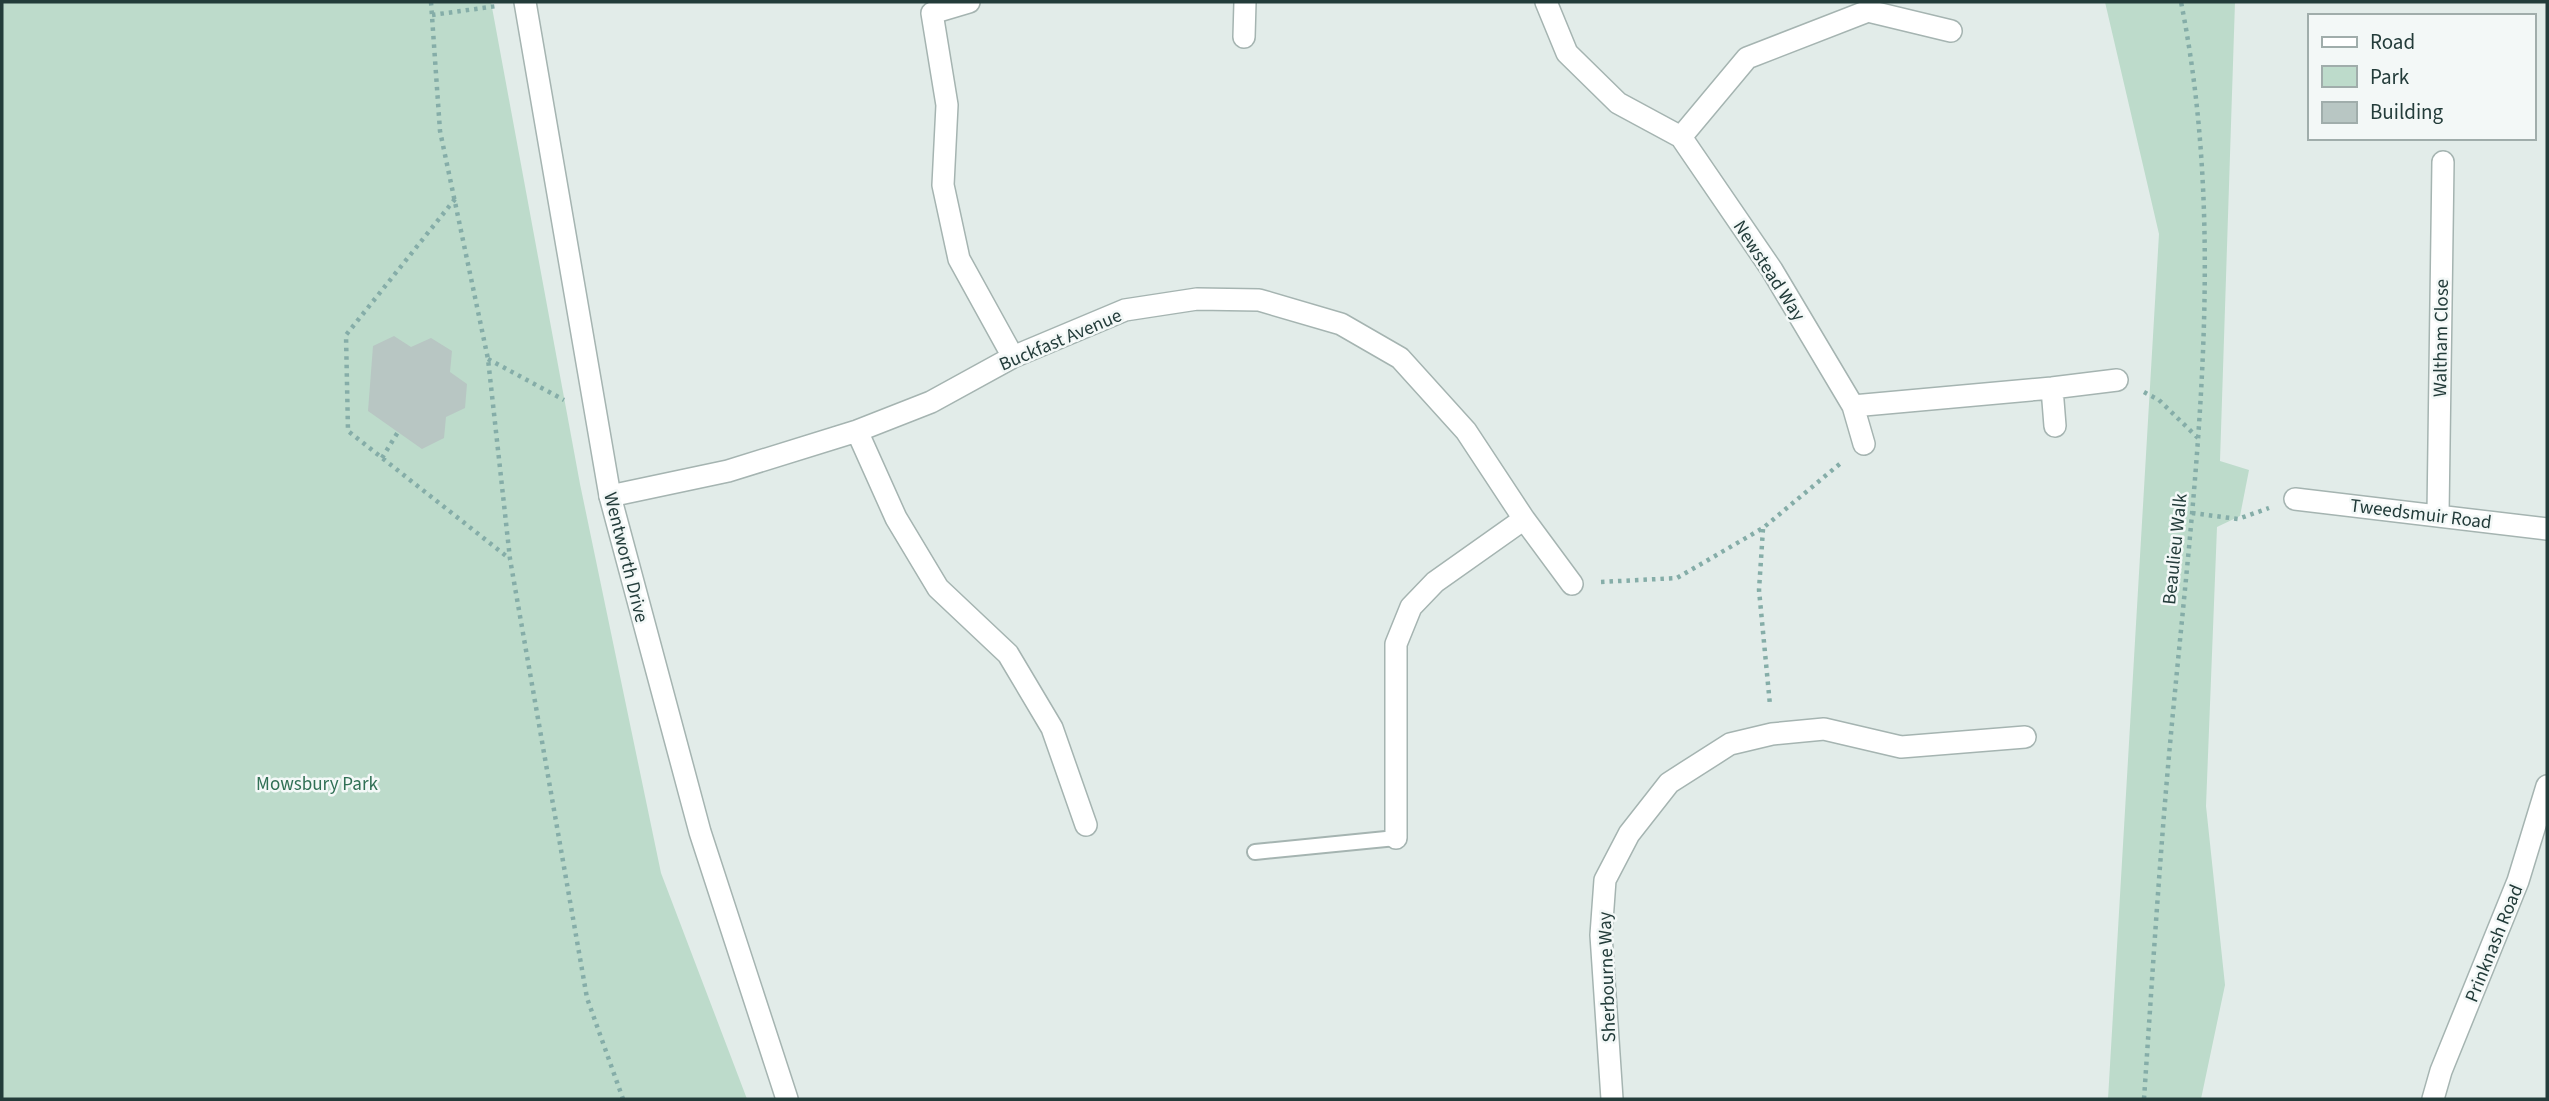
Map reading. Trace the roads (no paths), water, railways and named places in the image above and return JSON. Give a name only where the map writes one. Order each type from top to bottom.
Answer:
[{"type":"street","name":"Wentworth Drive","points":[[525,2],[610,496],[700,831],[787,1099]]},
{"type":"street","points":[[969,2],[930,8],[947,105],[943,185],[959,259],[1013,357]]},
{"type":"street","points":[[1244,37],[1245,2]]},
{"type":"street","name":"Newstead Way","points":[[1546,2],[1567,53],[1618,103],[1681,137],[1772,270],[1853,405],[1864,444]]},
{"type":"street","points":[[1681,137],[1747,58],[1868,11],[1951,31]]},
{"type":"street","name":"Waltham Close","points":[[2438,514],[2443,162]]},
{"type":"street","name":"Buckfast Avenue","points":[[610,496],[728,471],[857,432],[931,402],[1013,357],[1125,310],[1197,299],[1259,300],[1341,324],[1401,358],[1466,431],[1524,519],[1572,584]]},
{"type":"street","points":[[1853,405],[2117,380]]},
{"type":"street","points":[[2052,388],[2055,426]]},
{"type":"street","points":[[857,432],[896,518],[938,588],[1008,654],[1052,728],[1086,825]]},
{"type":"street","name":"Tweedsmuir Road","points":[[2295,499],[2547,529]]},
{"type":"street","points":[[1396,838],[1396,644],[1410,607],[1435,582],[1524,519]]},
{"type":"street","name":"Sherbourne Way","points":[[1612,1099],[1601,935],[1605,880],[1629,834],[1669,783],[1730,744],[1772,734],[1824,729],[1901,747],[2025,737]]},
{"type":"street","name":"Prinknash Road","points":[[2433,1099],[2441,1071],[2518,881],[2547,786]]},
{"type":"lane","points":[[1255,852],[1396,838]]},
{"type":"park label","name":"Mowsbury Park","points":[[317,783]]}]
